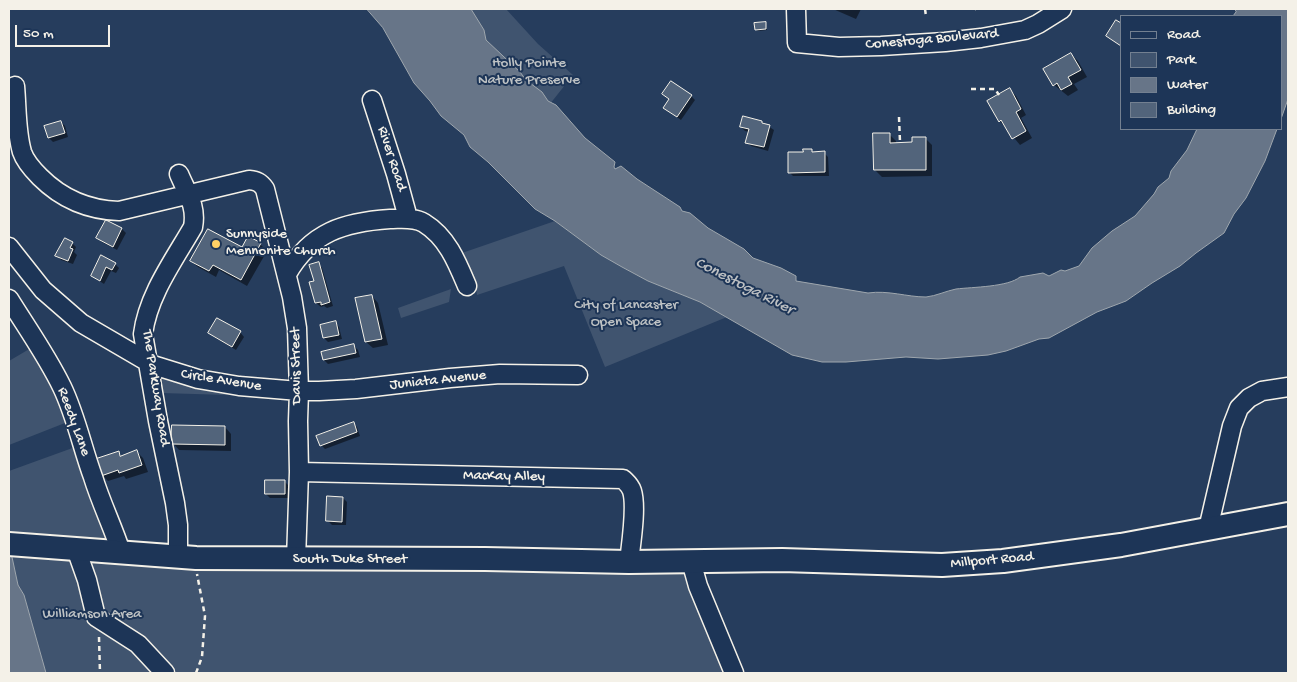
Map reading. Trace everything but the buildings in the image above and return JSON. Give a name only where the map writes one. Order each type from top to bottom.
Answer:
[{"type":"main road","name":"Millport Road","points":[[691,561],[782,560],[907,565],[1004,562],[1121,545],[1288,514]]},
{"type":"main road","name":"South Duke Street","points":[[9,544],[187,557],[296,560],[691,561]]},
{"type":"street","name":"Conestoga Boulevard","points":[[796,9],[796,43],[839,47],[945,42],[990,36],[1025,30],[1062,9]]},
{"type":"street","points":[[15,86],[23,154],[37,175],[65,198],[88,207],[105,211],[119,211],[188,196]]},
{"type":"street","name":"River Road","points":[[372,100],[408,218]]},
{"type":"street","name":"The Parkway Road","points":[[179,174],[193,204],[195,216],[193,227],[158,287],[145,320],[143,334],[178,525],[187,557]]},
{"type":"street","name":"Davis Street","points":[[188,196],[249,180],[256,181],[264,189],[287,274],[297,328],[299,472],[296,560]]},
{"type":"street","points":[[287,274],[294,261],[310,244],[335,228],[377,220],[408,218],[424,223],[443,240],[457,263],[467,286]]},
{"type":"street","name":"Circle Avenue","points":[[9,247],[43,290],[66,311],[81,323],[153,365],[198,379],[239,386],[299,391]]},
{"type":"street","name":"Reedy Lane","points":[[9,299],[61,386],[121,552]]},
{"type":"street","name":"Juniata Avenue","points":[[299,391],[356,389],[500,374],[578,375]]},
{"type":"street","points":[[1208,529],[1232,426],[1239,408],[1249,398],[1262,391],[1288,388]]},
{"type":"street","name":"MacKay Alley","points":[[299,472],[623,479],[629,484],[633,493],[633,532],[629,562]]},
{"type":"street","points":[[76,549],[87,580],[96,617],[138,644],[165,673]]},
{"type":"street","points":[[691,561],[698,586],[734,673]]},
{"type":"path","points":[[925,9],[926,16]]},
{"type":"path","points":[[971,89],[995,89],[999,95]]},
{"type":"path","points":[[899,117],[900,142]]},
{"type":"path","points":[[187,557],[198,584],[205,616],[202,657],[196,673]]},
{"type":"path","points":[[96,617],[99,637],[100,673]]},
{"type":"green space","name":"Holly Pointe Nature Preserve","points":[[442,9],[506,9],[538,44],[573,75],[538,119]]},
{"type":"green space","name":"City of Lancaster Open Space","points":[[555,221],[601,255],[622,267],[648,281],[700,302],[727,317],[605,367],[564,266],[477,295],[472,273],[462,253]]},
{"type":"green space","points":[[451,289],[449,302],[401,318],[398,308]]},
{"type":"green space","points":[[31,348],[56,387],[70,421],[9,445],[9,361]]},
{"type":"green space","points":[[159,377],[228,395],[161,393]]},
{"type":"green space","name":"Williamson Area","points":[[78,446],[118,562],[685,569],[728,673],[46,673],[24,595],[18,585],[9,543],[9,471]]},
{"type":"water","name":"Conestoga River","points":[[367,9],[471,9],[484,30],[486,40],[526,80],[542,92],[548,101],[556,105],[585,138],[615,162],[615,169],[621,166],[637,179],[680,207],[682,211],[690,213],[708,228],[744,249],[753,258],[781,268],[796,276],[796,281],[868,293],[883,292],[912,296],[934,296],[956,289],[999,285],[1020,277],[1043,273],[1049,276],[1061,270],[1065,271],[1079,266],[1092,248],[1112,231],[1135,216],[1158,187],[1169,178],[1171,171],[1187,150],[1197,130],[1277,130],[1265,161],[1246,198],[1234,214],[1224,233],[1180,266],[1126,301],[1097,312],[1049,338],[1039,339],[1006,351],[988,355],[938,359],[906,357],[822,362],[792,355],[700,302],[648,281],[601,255],[555,221],[535,209],[488,162],[470,147],[464,135],[441,116],[414,83],[383,28]]},
{"type":"water","points":[[1235,9],[1288,9],[1288,99],[1282,116],[1282,15],[1234,15],[1236,12]]},
{"type":"water","points":[[9,543],[18,585],[24,595],[46,673],[9,673]]},
{"type":"place","name":"Sunnyside Mennonite Church","points":[[216,244]]}]
